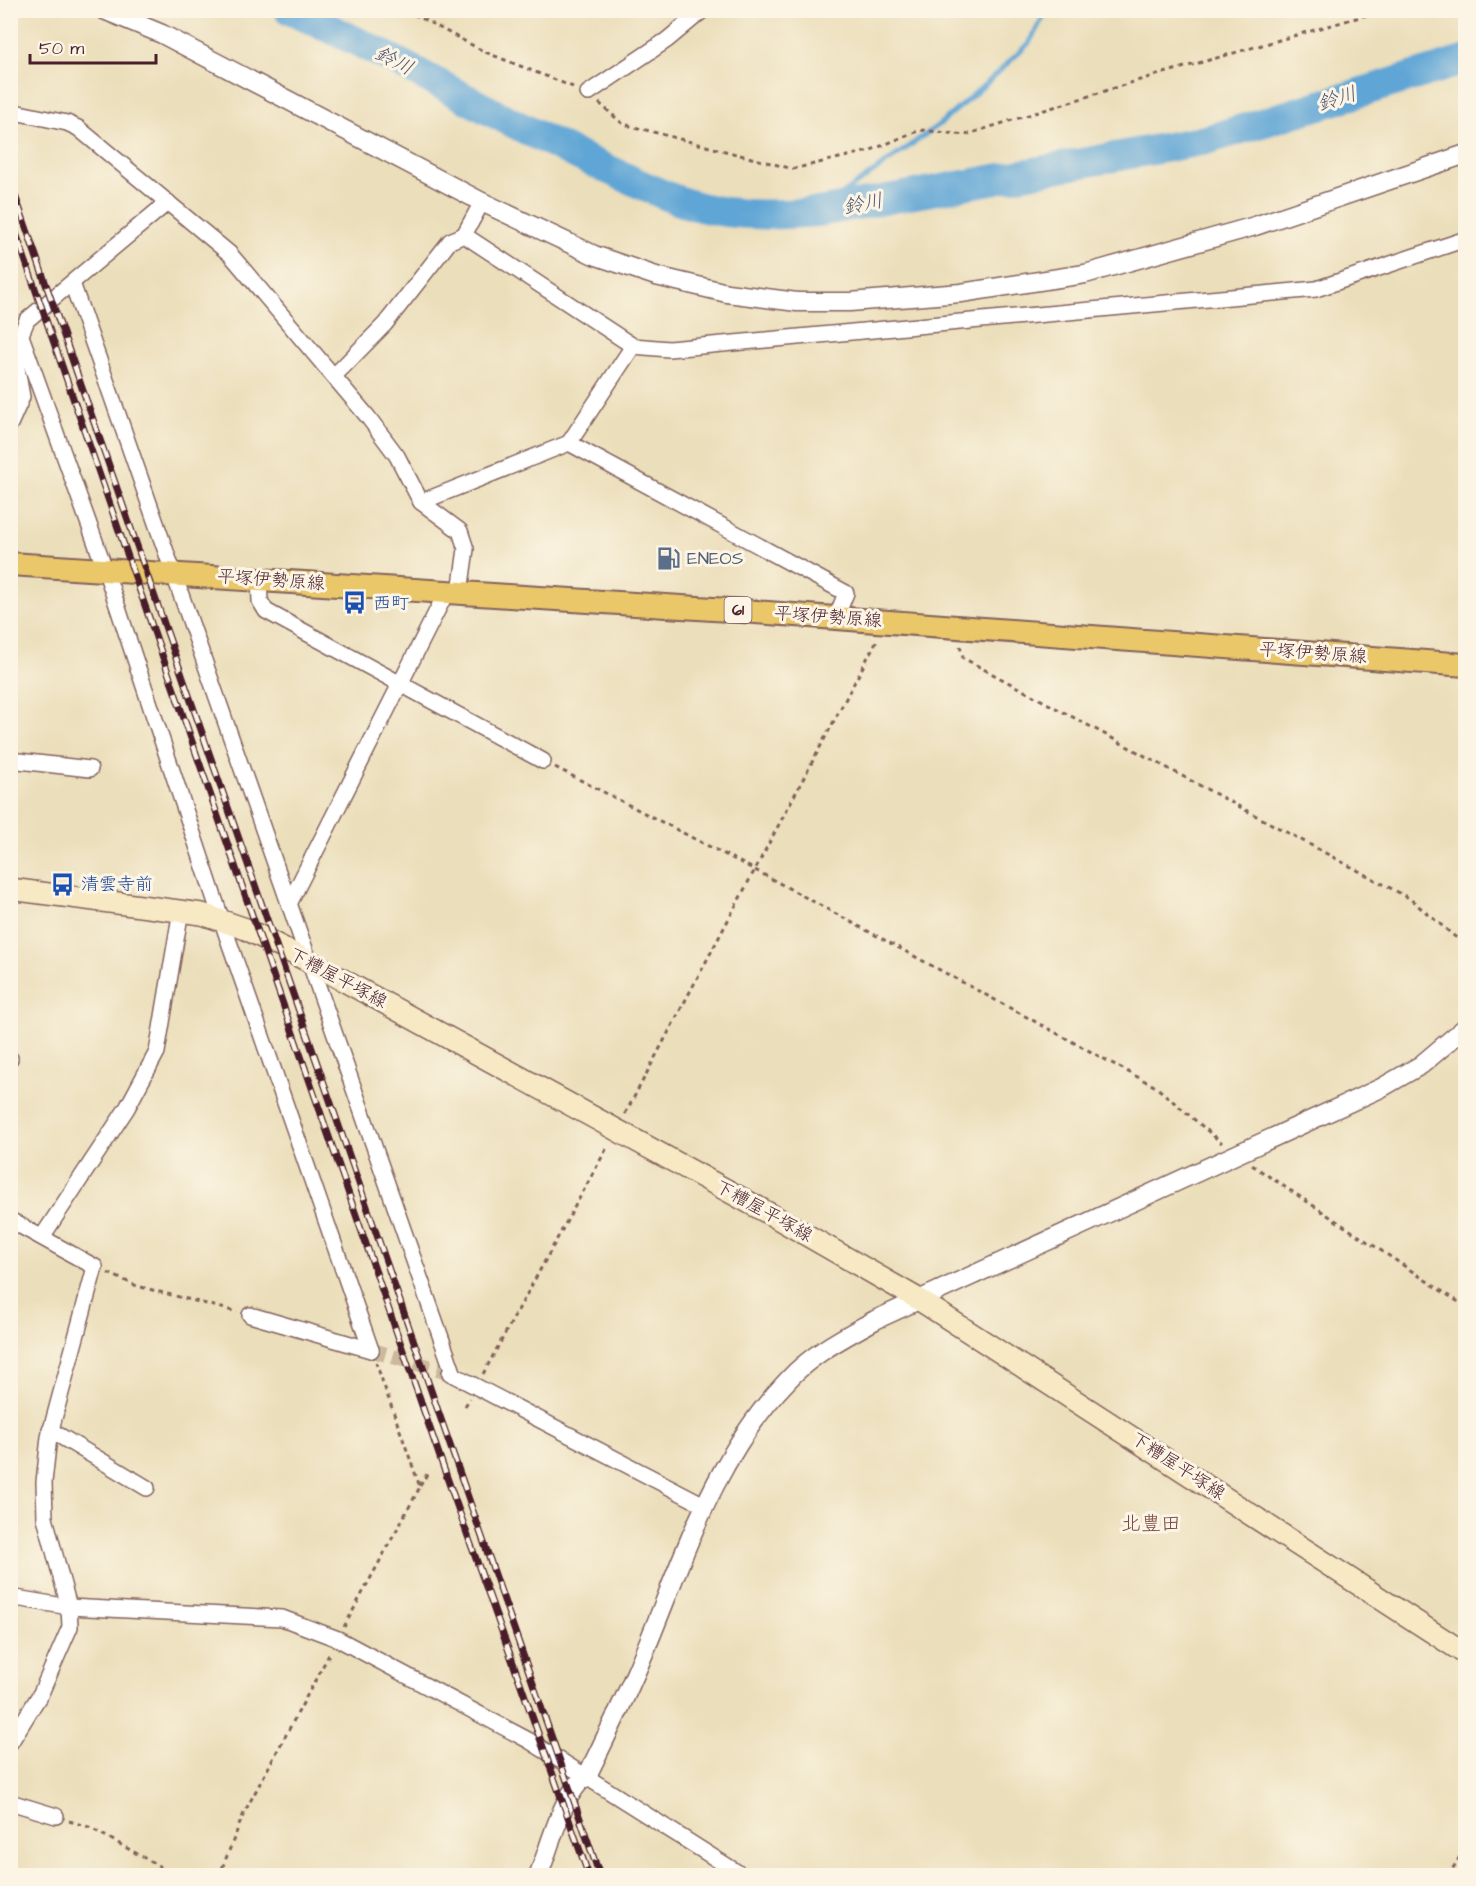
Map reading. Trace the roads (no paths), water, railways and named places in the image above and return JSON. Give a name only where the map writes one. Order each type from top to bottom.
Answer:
[{"type":"main road","name":"平塚伊勢原線","points":[[10,564],[260,578],[879,620],[1466,665]]},
{"type":"main road","name":"下糟屋平塚線","points":[[10,889],[181,910],[224,920],[308,961],[617,1129],[918,1299],[1466,1654]]},
{"type":"street","points":[[104,10],[162,34],[482,202],[594,255],[656,276],[727,293],[797,302],[850,303],[961,293],[1085,274],[1255,226],[1466,154]]},
{"type":"street","points":[[588,93],[667,40],[703,10]]},
{"type":"street","points":[[10,111],[67,123],[78,128],[230,254],[334,376],[397,456],[421,502],[460,531],[466,549],[453,592],[400,684],[290,902]]},
{"type":"street","points":[[10,424],[22,396],[14,351],[27,320],[168,202]]},
{"type":"street","points":[[334,376],[385,324],[450,241],[464,235],[482,202]]},
{"type":"street","points":[[464,235],[633,346],[669,349],[1316,289],[1466,239]]},
{"type":"street","points":[[72,283],[172,573],[290,902],[308,961],[372,1135],[452,1374],[704,1505]]},
{"type":"street","points":[[20,333],[105,569],[214,899],[224,920],[231,950],[371,1350],[250,1315]]},
{"type":"street","points":[[421,502],[569,443],[633,346]]},
{"type":"street","points":[[569,443],[846,593],[836,618]]},
{"type":"street","points":[[260,578],[260,601],[266,611],[543,761]]},
{"type":"street","points":[[10,760],[90,769]]},
{"type":"street","points":[[42,1237],[127,1108],[156,1052],[181,910]]},
{"type":"street","points":[[538,1875],[548,1855],[561,1844],[589,1785],[588,1776],[637,1672],[670,1584],[704,1505],[740,1440],[790,1377],[827,1347],[918,1299],[1382,1088],[1421,1065],[1466,1027]]},
{"type":"street","points":[[10,1220],[95,1267],[51,1430],[44,1482],[45,1518],[69,1607],[70,1627],[41,1693],[10,1743]]},
{"type":"street","points":[[51,1430],[147,1488]]},
{"type":"street","points":[[10,1597],[69,1607],[282,1618],[338,1639],[528,1740],[743,1875]]},
{"type":"street","points":[[10,1802],[56,1816]]},
{"type":"waterway","name":"鈴川","points":[[289,10],[370,48],[527,131],[653,190],[700,207],[744,214],[818,212],[1206,140],[1466,60]]},
{"type":"waterway","points":[[818,212],[940,124],[989,81],[1029,43],[1047,10]]},
{"type":"tunnel","points":[[371,1350],[450,1373]]},
{"type":"railway","points":[[10,181],[600,1876]]},
{"type":"railway","points":[[10,216],[444,1469],[589,1876]]},
{"type":"place","name":"ENEOS","points":[[669,558]]},
{"type":"place","name":"西町","points":[[355,603]]},
{"type":"place","name":"清雲寺前","points":[[63,884]]},
{"type":"district","name":"北豊田","points":[[1151,1524]]}]
